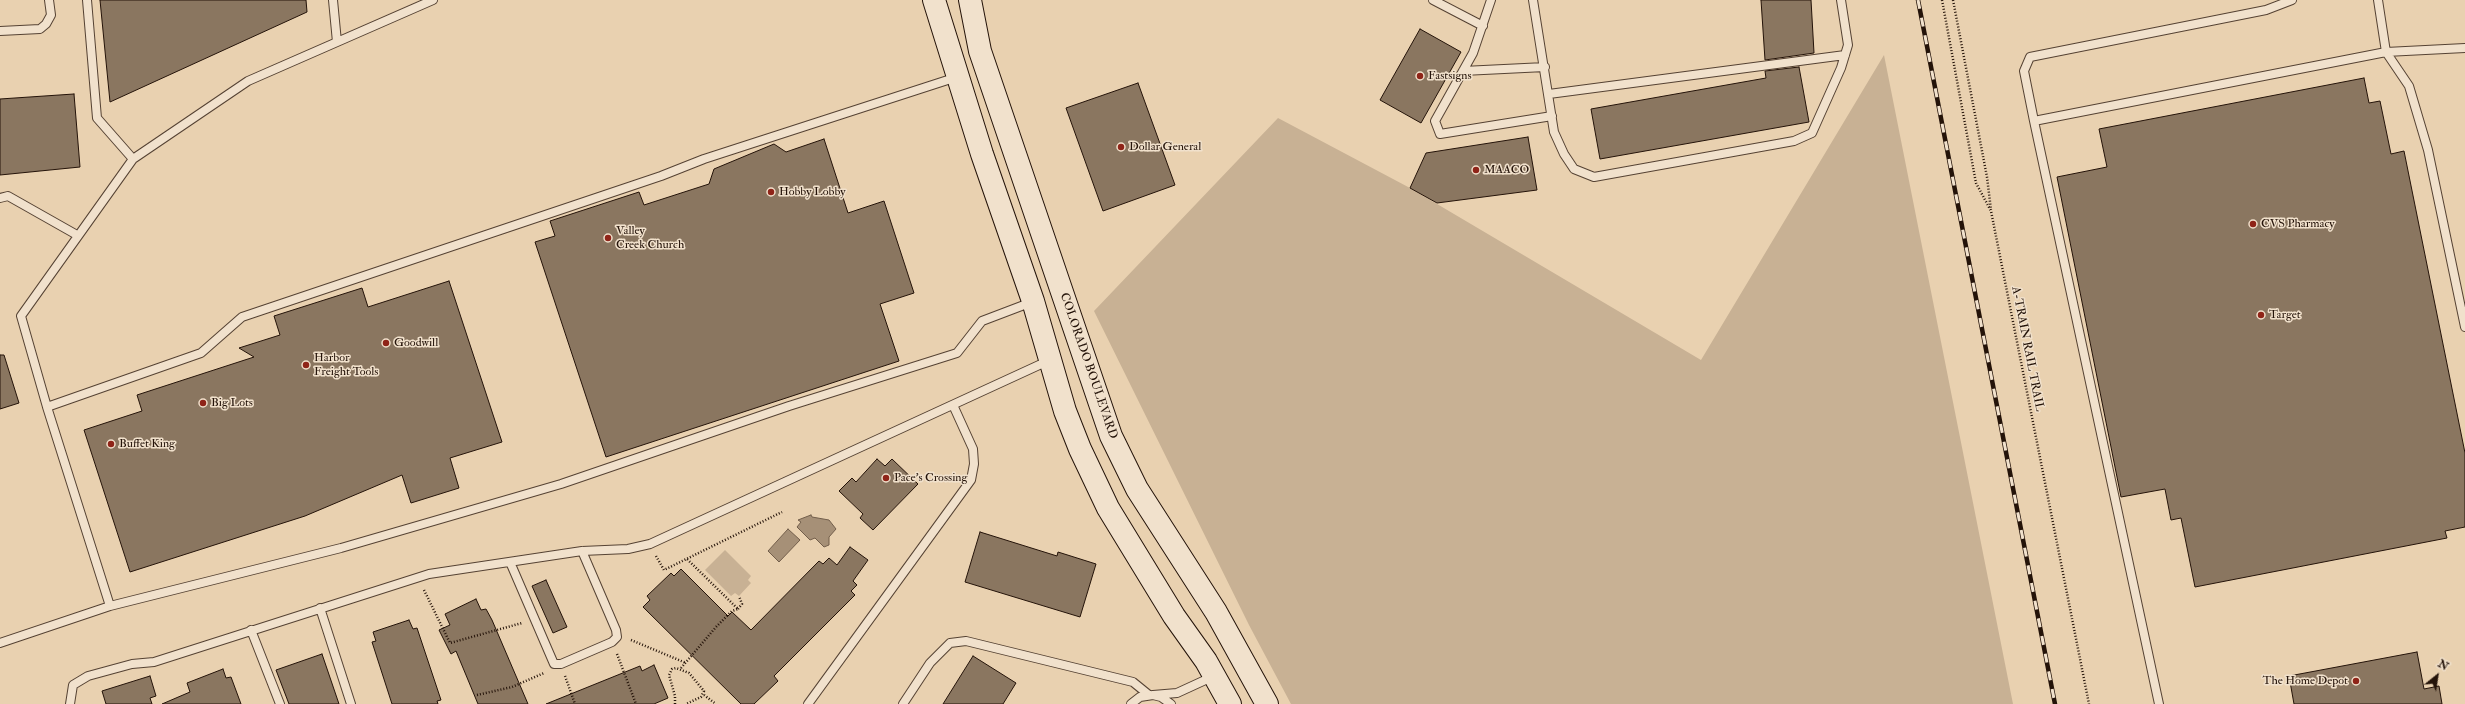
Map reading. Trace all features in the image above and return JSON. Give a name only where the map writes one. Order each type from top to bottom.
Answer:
[{"type":"street","points":[[934,0],[957,77],[1033,301],[1065,411],[1096,487],[1174,616],[1215,676],[1230,704],[1264,698]]},
{"type":"street","name":"COLORADO BOULEVARD","points":[[970,0],[980,51],[1111,436],[1137,489],[1216,612],[1246,663],[1264,698]]},
{"type":"street","points":[[1051,360],[1082,350]]},
{"type":"street","points":[[1215,676],[1246,663]]},
{"type":"lane","points":[[0,32],[40,29],[46,24],[50,15],[49,0]]},
{"type":"lane","points":[[87,0],[97,118],[133,159]]},
{"type":"lane","points":[[333,0],[337,42]]},
{"type":"lane","points":[[110,606],[46,407],[21,316],[77,235],[133,159],[248,81],[433,0]]},
{"type":"lane","points":[[1433,0],[1482,26]]},
{"type":"lane","points":[[1492,0],[1473,53],[1435,122],[1440,134],[1552,116]]},
{"type":"lane","points":[[1534,0],[1554,132],[1564,154],[1574,169],[1594,177],[1794,141],[1812,133],[1841,68],[1848,45],[1841,0]]},
{"type":"lane","points":[[2159,704],[2024,71],[2030,57],[2266,10],[2292,0]]},
{"type":"lane","points":[[2378,0],[2386,52],[2409,86],[2428,150],[2465,326]]},
{"type":"lane","points":[[2034,121],[2386,52],[2465,48]]},
{"type":"lane","points":[[1549,94],[1845,54]]},
{"type":"lane","points":[[1463,71],[1545,67]]},
{"type":"lane","points":[[46,407],[201,353],[242,317],[646,181],[704,159],[957,77]]},
{"type":"lane","points":[[0,198],[8,196],[77,235]]},
{"type":"lane","points":[[0,643],[110,606],[341,548],[561,484],[789,406],[957,353],[982,321],[1033,301]]},
{"type":"lane","points":[[70,704],[73,685],[88,676],[132,664],[154,662],[420,577],[582,550],[628,548],[650,544],[1051,360]]},
{"type":"lane","points":[[808,704],[971,480],[974,464],[973,449],[953,405]]},
{"type":"lane","points":[[510,562],[557,664],[612,642],[617,637],[616,630],[582,550]]},
{"type":"lane","points":[[320,608],[351,704]]},
{"type":"lane","points":[[251,630],[280,704]]},
{"type":"lane","points":[[903,704],[930,663],[950,643],[966,641],[1133,682],[1151,695],[1161,697],[1171,704]]},
{"type":"lane","points":[[1132,704],[1140,697],[1177,693],[1215,676]]},
{"type":"path","name":"A-TRAIN RAIL TRAIL","points":[[1942,0],[1976,183],[1991,211],[2089,704]]},
{"type":"path","points":[[1953,0],[1987,177],[1991,211]]},
{"type":"path","points":[[655,554],[664,570],[782,512]]},
{"type":"path","points":[[686,558],[701,570],[738,609]]},
{"type":"path","points":[[420,577],[427,600],[450,643],[512,627]]},
{"type":"path","points":[[675,704],[676,696],[669,675],[672,669],[681,668],[716,627],[732,611],[738,609],[742,604],[739,596]]},
{"type":"path","points":[[632,641],[686,663]]},
{"type":"path","points":[[477,695],[512,687],[546,672],[557,664],[575,704]]},
{"type":"path","points":[[622,664],[636,704]]},
{"type":"path","points":[[681,668],[698,682],[704,691],[704,695],[716,704]]},
{"type":"path","points":[[686,704],[704,695]]},
{"type":"shaded area","points":[[1884,55],[2013,704],[1291,704],[1249,625],[1094,311],[1278,118],[1410,188],[1701,360]]},
{"type":"shaded area","points":[[811,515],[812,517],[829,520],[836,529],[829,537],[829,545],[824,547],[815,538],[810,540],[797,527],[801,522],[798,520]]},
{"type":"shaded area","points":[[788,529],[800,540],[779,562],[768,551]]},
{"type":"shaded area","points":[[725,550],[751,576],[748,580],[751,583],[739,596],[735,593],[731,596],[705,570]]},
{"type":"building","points":[[100,0],[306,0],[307,12],[110,102]]},
{"type":"building","points":[[1761,0],[1811,0],[1814,53],[1765,60]]},
{"type":"building","name":"Fastsigns","points":[[1420,29],[1461,52],[1421,123],[1380,100]]},
{"type":"building","points":[[1799,67],[1809,122],[1600,159],[1591,109],[1766,78],[1765,71]]},
{"type":"building","name":"Target","points":[[2364,78],[2369,103],[2380,101],[2391,154],[2404,151],[2465,453],[2465,527],[2445,531],[2447,538],[2195,587],[2181,518],[2171,520],[2165,489],[2121,497],[2057,177],[2107,167],[2099,129]]},
{"type":"building","name":"Dollar General","points":[[1138,83],[1175,185],[1103,211],[1066,108]]},
{"type":"building","points":[[74,94],[80,167],[0,175],[0,99]]},
{"type":"building","name":"MAACO","points":[[1528,137],[1537,190],[1437,203],[1410,188],[1426,153]]},
{"type":"building","points":[[824,139],[848,213],[884,201],[914,293],[880,304],[899,361],[606,457],[535,242],[555,236],[550,221],[639,192],[644,205],[709,184],[714,169],[774,144],[786,152]]},
{"type":"building","points":[[449,281],[502,442],[450,458],[459,488],[411,503],[402,475],[305,516],[130,572],[84,430],[142,411],[137,395],[254,357],[239,348],[280,335],[274,316],[362,288],[368,307]]},
{"type":"building","points":[[0,355],[4,355],[19,403],[0,409]]},
{"type":"building","points":[[877,459],[885,466],[892,459],[918,484],[873,530],[860,518],[863,514],[839,491],[852,478],[856,482]]},
{"type":"building","points":[[980,532],[1057,556],[1058,552],[1096,564],[1080,617],[965,582]]},
{"type":"building","points":[[850,547],[868,560],[853,581],[857,585],[851,591],[855,595],[774,676],[778,681],[754,704],[741,704],[643,607],[650,600],[647,596],[671,573],[674,576],[681,569],[728,616],[732,612],[751,630],[819,561],[823,564],[829,558],[837,565]]},
{"type":"building","points":[[546,580],[567,627],[553,633],[532,586]]},
{"type":"building","points":[[476,599],[481,610],[486,609],[492,620],[528,704],[478,704],[456,651],[451,654],[439,630],[450,625],[445,614]]},
{"type":"building","points":[[409,620],[413,629],[417,628],[441,700],[437,701],[438,704],[392,704],[372,642],[376,641],[373,632]]},
{"type":"building","name":"The Home Depot","points":[[2417,652],[2424,689],[2439,686],[2442,704],[2294,704],[2289,676]]},
{"type":"building","points":[[322,654],[339,704],[289,704],[276,670]]},
{"type":"building","points":[[973,656],[1016,683],[1003,704],[943,704]]},
{"type":"building","points":[[654,665],[668,698],[654,704],[546,704],[640,666],[642,671]]},
{"type":"building","points":[[223,669],[226,678],[231,677],[241,704],[162,704],[190,692],[187,683]]},
{"type":"building","points":[[150,676],[156,696],[150,698],[152,704],[106,704],[102,691]]},
{"type":"railway","points":[[1918,0],[2055,704]]},
{"type":"place","name":"Fastsigns","points":[[1420,76]]},
{"type":"place","name":"Dollar General","points":[[1121,147]]},
{"type":"place","name":"MAACO","points":[[1476,170]]},
{"type":"place","name":"Hobby Lobby","points":[[771,192]]},
{"type":"place","name":"CVS Pharmacy","points":[[2253,224]]},
{"type":"place","name":"Valley Creek Church","points":[[608,238]]},
{"type":"place","name":"Target","points":[[2261,315]]},
{"type":"place","name":"Goodwill","points":[[386,343]]},
{"type":"place","name":"Harbor Freight Tools","points":[[306,365]]},
{"type":"place","name":"Big Lots","points":[[203,403]]},
{"type":"place","name":"Buffet King","points":[[111,444]]},
{"type":"place","name":"Pace's Crossing","points":[[886,478]]},
{"type":"place","name":"The Home Depot","points":[[2356,681]]}]
